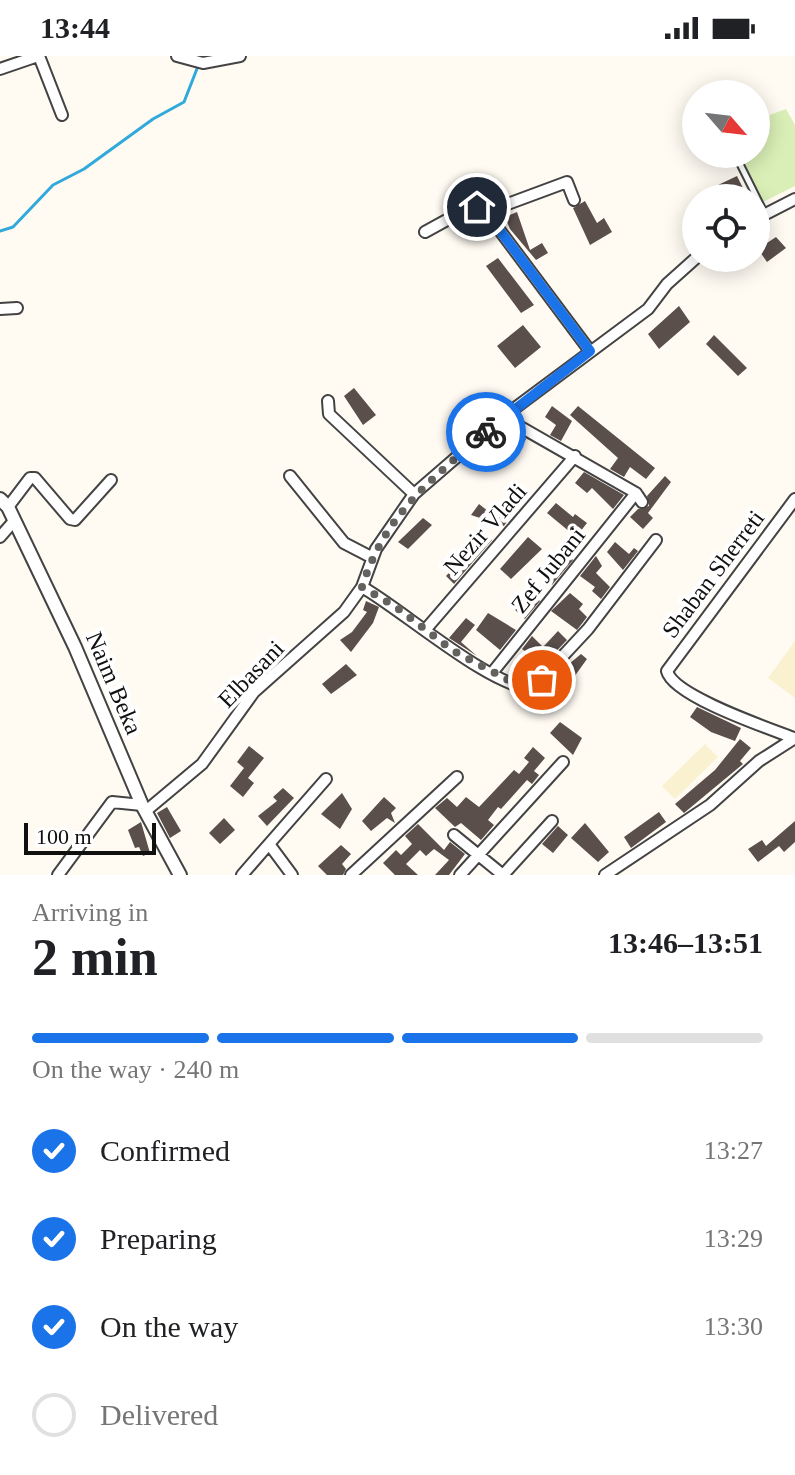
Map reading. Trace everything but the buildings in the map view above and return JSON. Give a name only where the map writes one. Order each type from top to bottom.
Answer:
[{"type":"street","points":[[0,69],[38,56],[62,115]]},
{"type":"street","points":[[177,56],[198,62],[240,56]]},
{"type":"street","points":[[486,212],[567,182],[574,200]]},
{"type":"street","points":[[770,212],[795,199]]},
{"type":"street","points":[[425,232],[465,210],[477,207],[486,212],[590,351]]},
{"type":"street","name":"Elbasani","points":[[144,808],[202,764],[254,692],[344,612],[362,587],[371,557],[414,494],[503,417],[648,309],[682,271]]},
{"type":"street","points":[[0,309],[17,308]]},
{"type":"street","points":[[328,401],[329,414],[414,494]]},
{"type":"street","points":[[503,417],[575,456]]},
{"type":"street","name":"Zef Jubani","points":[[492,673],[639,498],[575,456]]},
{"type":"street","name":"Nezir Vladi","points":[[426,629],[575,456]]},
{"type":"street","points":[[290,476],[344,543],[371,557]]},
{"type":"street","name":"Naim Beka","points":[[111,480],[75,520],[70,519],[35,478],[30,478],[4,503],[75,647],[144,808],[180,875]]},
{"type":"street","name":"Shaban Sherreti","points":[[795,499],[667,671],[671,680],[688,691],[795,738]]},
{"type":"street","points":[[0,537],[14,521]]},
{"type":"street","points":[[362,587],[452,650],[525,689],[533,688],[588,629],[656,540]]},
{"type":"street","name":"Shaban Sherreti","points":[[605,875],[710,805],[759,761],[795,738]]},
{"type":"street","points":[[460,875],[563,762]]},
{"type":"street","points":[[351,875],[457,777]]},
{"type":"street","points":[[242,875],[326,779]]},
{"type":"street","points":[[58,875],[112,802],[144,808]]},
{"type":"street","points":[[454,835],[503,875],[552,821]]},
{"type":"street","points":[[269,844],[292,875]]},
{"type":"shaded area","points":[[795,641],[795,698],[768,678]]},
{"type":"shaded area","points":[[705,744],[718,757],[675,799],[662,786]]},
{"type":"green space","points":[[786,109],[795,125],[795,186],[770,198],[770,184],[752,184],[745,168],[770,168],[770,115]]},
{"type":"waterway","points":[[0,231],[13,227],[53,185],[84,169],[153,119],[184,102],[202,56]]},
{"type":"way so far","points":[[486,432],[414,494],[371,557],[362,587],[396,607],[452,650],[492,673],[525,689],[533,688],[542,680]]},
{"type":"route","points":[[477,207],[486,212],[590,351],[486,432]]}]
